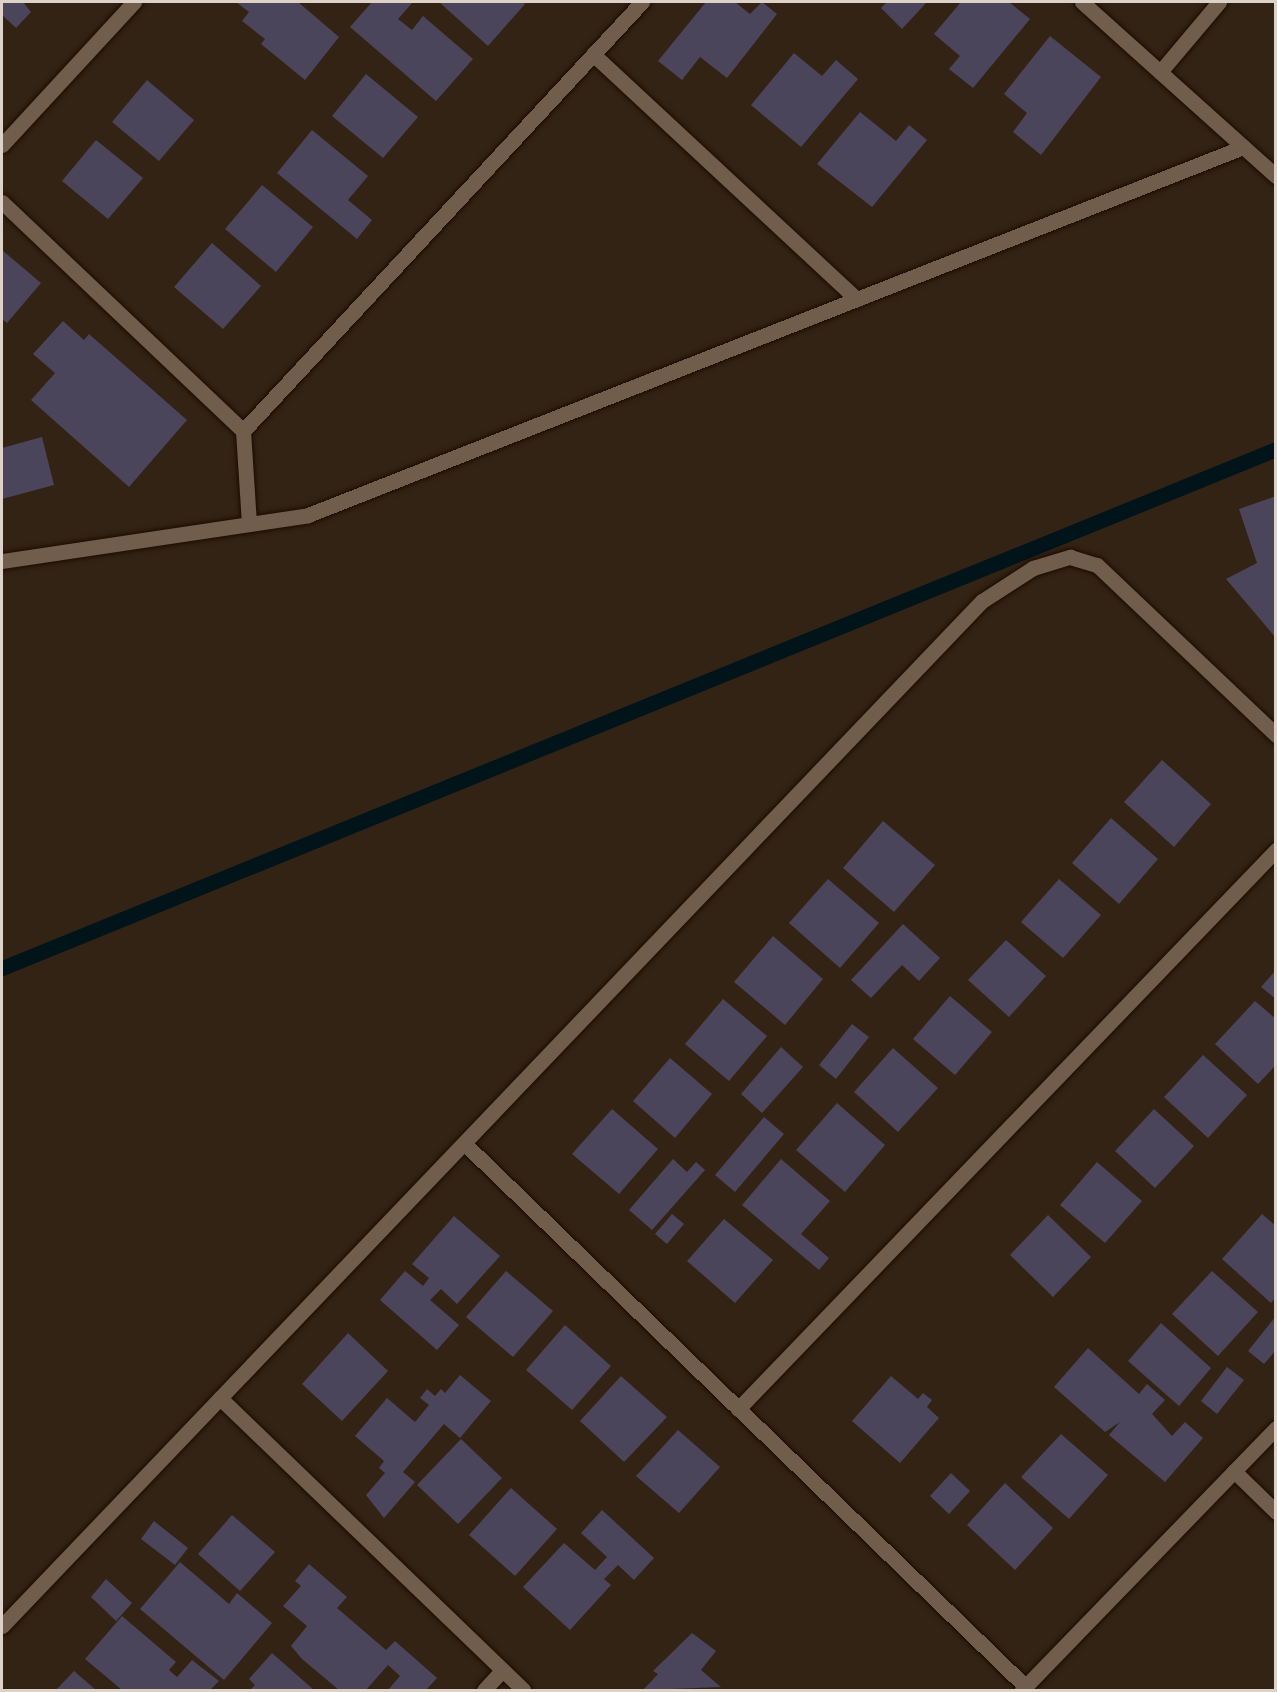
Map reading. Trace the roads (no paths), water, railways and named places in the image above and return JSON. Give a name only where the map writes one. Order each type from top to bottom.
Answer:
[{"type":"street","points":[[2,145],[134,2]]},
{"type":"street","points":[[243,431],[642,2]]},
{"type":"street","points":[[1082,2],[1275,176]]},
{"type":"street","points":[[1160,72],[1219,2]]},
{"type":"street","points":[[593,54],[857,299]]},
{"type":"street","points":[[2,561],[308,515],[1244,147]]},
{"type":"street","points":[[2,202],[243,431],[249,524]]},
{"type":"street","points":[[2,1626],[982,601],[1033,568],[1070,557],[1097,565],[1275,735]]},
{"type":"street","points":[[738,1409],[1275,850]]},
{"type":"street","points":[[464,1143],[1024,1689],[1275,1428]]},
{"type":"street","points":[[220,1398],[523,1690]]},
{"type":"street","points":[[1233,1472],[1275,1512]]},
{"type":"street","points":[[484,1690],[502,1671]]},
{"type":"waterway","points":[[2,968],[1276,449]]}]
